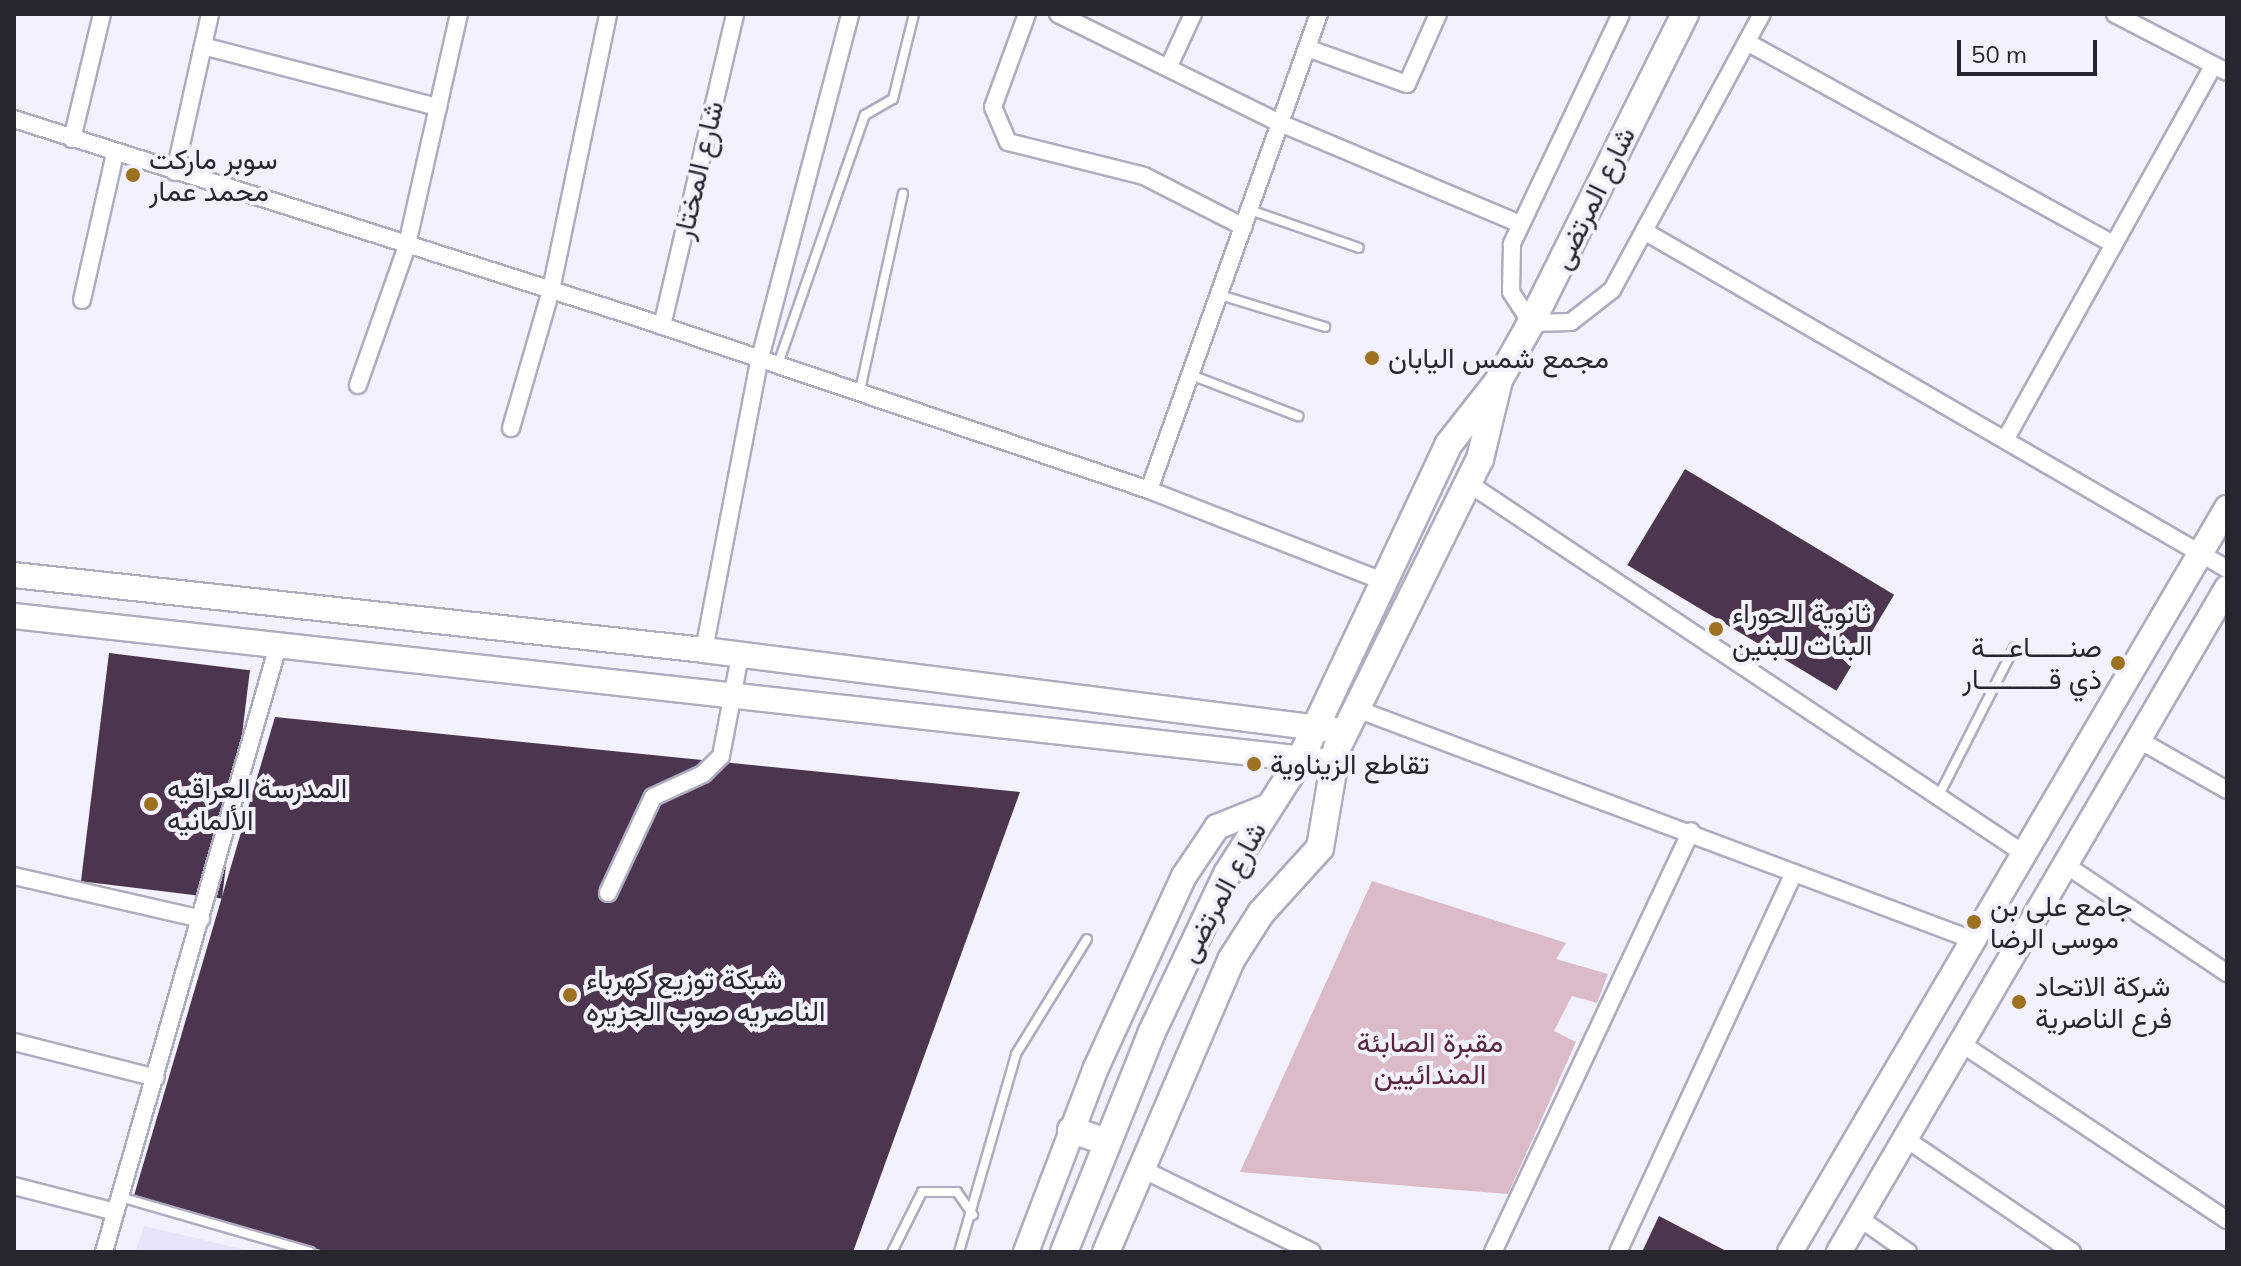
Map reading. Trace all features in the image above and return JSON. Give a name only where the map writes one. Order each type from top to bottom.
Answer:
[{"type":"main road","name":"شارع المرتضى","points":[[1064,1252],[1107,1142],[1227,874],[1301,758],[1453,436],[1499,380],[1531,323],[1685,14]]},
{"type":"main road","name":"شارع المرتضى","points":[[1106,1252],[1231,960],[1261,913],[1320,848],[1333,762],[1349,720],[1468,483],[1490,430],[1499,380]]},
{"type":"main road","points":[[1071,1130],[1107,1142]]},
{"type":"street","points":[[72,139],[102,14]]},
{"type":"street","points":[[175,172],[210,14]]},
{"type":"street","points":[[358,385],[406,249],[459,14]]},
{"type":"street","points":[[511,428],[551,290],[608,14]]},
{"type":"street","name":"شارع المختار","points":[[662,326],[735,14]]},
{"type":"street","points":[[704,650],[759,362],[850,14]]},
{"type":"street","points":[[1027,14],[993,107],[1008,142],[1144,176],[1244,227]]},
{"type":"street","points":[[1058,14],[1280,123],[1520,224]]},
{"type":"street","points":[[1169,66],[1193,14]]},
{"type":"street","points":[[1149,490],[1319,14]]},
{"type":"street","points":[[1307,48],[1407,84],[1438,14]]},
{"type":"street","points":[[1621,14],[1520,224],[1508,280],[1531,323],[1558,325],[1594,310],[1644,231],[1762,14]]},
{"type":"street","points":[[2005,440],[2114,245],[2220,69],[2115,14]]},
{"type":"street","points":[[1747,42],[2114,245]]},
{"type":"street","points":[[203,46],[438,107]]},
{"type":"street","points":[[14,119],[406,249],[551,290],[662,326],[859,396],[1149,490],[1385,582]]},
{"type":"street","points":[[82,300],[115,153]]},
{"type":"street","points":[[1644,231],[2227,569]]},
{"type":"street","points":[[1468,483],[2023,853]]},
{"type":"street","points":[[1790,1252],[2227,508]]},
{"type":"street","points":[[14,575],[704,650],[1315,727],[1349,720],[1691,831],[1973,940]]},
{"type":"street","points":[[1807,1224],[1841,1249],[2227,588]]},
{"type":"street","points":[[14,616],[278,646],[734,691],[1333,762]]},
{"type":"street","points":[[104,1252],[278,646]]},
{"type":"street","points":[[608,893],[653,797],[703,774],[721,756],[740,655]]},
{"type":"street","points":[[2139,740],[2227,790]]},
{"type":"street","points":[[1026,1252],[1071,1130],[1195,857],[1217,827],[1269,806]]},
{"type":"street","points":[[1493,1252],[1691,831]]},
{"type":"street","points":[[2066,865],[2227,973]]},
{"type":"street","points":[[1618,1252],[1794,873]]},
{"type":"street","points":[[14,876],[201,919]]},
{"type":"street","points":[[14,1042],[156,1078]]},
{"type":"street","points":[[1962,1044],[2227,1220]]},
{"type":"street","points":[[1906,1139],[2072,1252]]},
{"type":"street","points":[[1140,1168],[1312,1252]]},
{"type":"street","points":[[14,1186],[118,1204]]},
{"type":"street","points":[[1859,1218],[1908,1252]]},
{"type":"lane","points":[[777,368],[865,115],[893,99],[914,14]]},
{"type":"lane","points":[[859,396],[903,194]]},
{"type":"lane","points":[[1250,210],[1359,248]]},
{"type":"lane","points":[[1220,295],[1325,327]]},
{"type":"lane","points":[[1191,375],[1298,416]]},
{"type":"lane","points":[[1939,795],[2014,648]]},
{"type":"lane","points":[[959,1252],[973,1215],[1016,1054],[1087,939]]},
{"type":"lane","points":[[892,1252],[922,1192],[957,1192],[973,1215]]},
{"type":"lane","points":[[118,1204],[310,1252]]},
{"type":"shaded area","points":[[144,1226],[255,1252],[135,1252]]},
{"type":"green space","name":"مقبرة الصابئة المندائيين","points":[[1372,881],[1566,943],[1556,959],[1608,974],[1597,1003],[1572,996],[1554,1031],[1576,1042],[1508,1194],[1240,1172]]},
{"type":"building","points":[[1685,469],[1894,595],[1836,691],[1627,565]]},
{"type":"building","name":"المدرسة العراقيه الألمانيه","points":[[109,653],[250,670],[222,899],[81,881]]},
{"type":"building","name":"شبكة توزيع كهرباء الناصريه صوب الجزيره","points":[[275,717],[1020,792],[853,1252],[328,1252],[133,1199]]},
{"type":"building","points":[[1659,1216],[1728,1252],[1642,1252]]},
{"type":"place","name":"سوبر ماركت محمد عمار","points":[[133,175]]},
{"type":"place","name":"مجمع شمس اليابان","points":[[1372,358]]},
{"type":"place","name":"ثانوية الحوراء البنات للبنين","points":[[1716,629]]},
{"type":"place","name":"صنـــــاعـــة ذي قـــــــــار","points":[[2118,663]]},
{"type":"place","name":"تقاطع الزيناوية","points":[[1254,764]]},
{"type":"place","name":"المدرسة العراقيه الألمانيه","points":[[151,804]]},
{"type":"place","name":"جامع علي بن موسى الرضا","points":[[1974,922]]},
{"type":"place","name":"شبكة توزيع كهرباء الناصريه صوب الجزيره","points":[[570,995]]},
{"type":"place","name":"شركة الاتحاد فرع الناصرية","points":[[2019,1002]]}]
